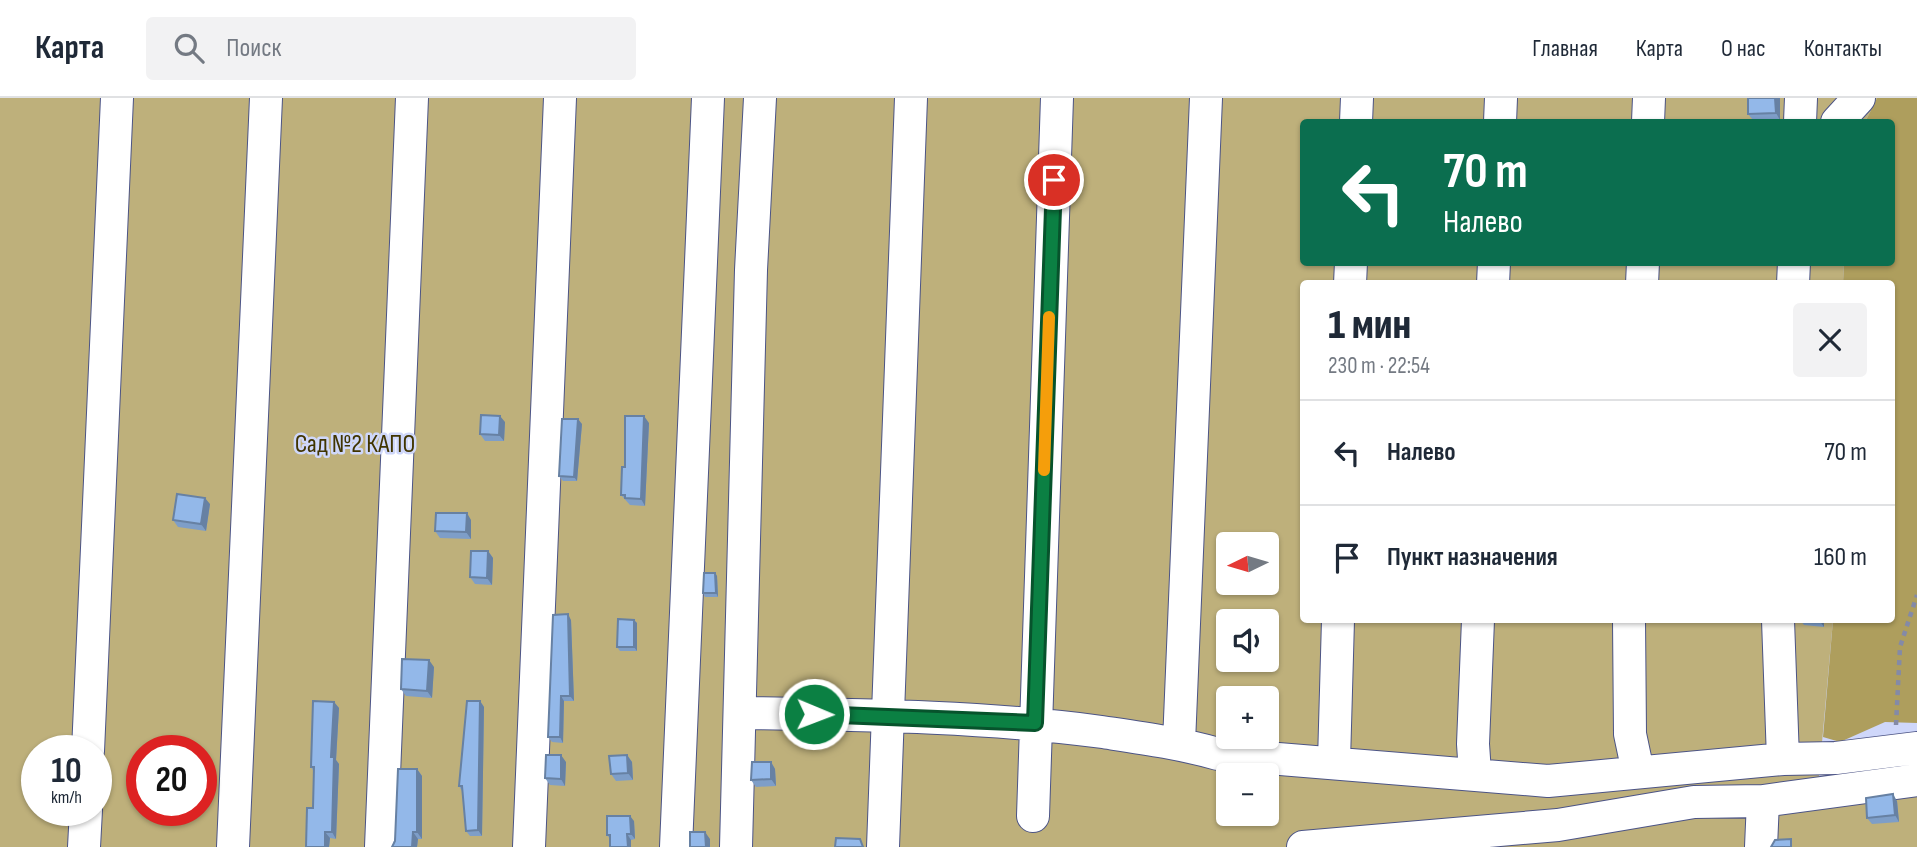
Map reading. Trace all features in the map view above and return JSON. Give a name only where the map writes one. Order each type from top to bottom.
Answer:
[{"type":"street","points":[[89,735],[117,98]]},
{"type":"street","points":[[233,847],[266,98]]},
{"type":"street","points":[[381,847],[412,98]]},
{"type":"street","points":[[529,847],[561,98]]},
{"type":"street","points":[[676,847],[708,98]]},
{"type":"street","points":[[736,847],[751,270],[760,98]]},
{"type":"street","points":[[883,847],[911,98]]},
{"type":"street","points":[[1033,816],[1057,98]]},
{"type":"street","points":[[1179,743],[1206,98]]},
{"type":"street","points":[[1356,119],[1357,98]]},
{"type":"street","points":[[1500,119],[1501,98]]},
{"type":"street","points":[[1648,119],[1650,98]]},
{"type":"street","points":[[1800,119],[1801,98]]},
{"type":"street","points":[[1840,119],[1859,98]]},
{"type":"street","points":[[1334,761],[1338,623]]},
{"type":"street","points":[[1475,773],[1473,744],[1478,623]]},
{"type":"street","points":[[1629,623],[1630,734],[1638,772]]},
{"type":"street","points":[[1778,623],[1783,759]]},
{"type":"street","points":[[740,713],[1035,723],[1179,743],[1218,754],[1334,761],[1548,781],[1783,759],[1836,758],[1905,749]]},
{"type":"street","points":[[1303,847],[1558,836],[1694,802],[1763,801],[1917,780]]},
{"type":"street","points":[[1761,847],[1763,801]]},
{"type":"street","points":[[84,847],[85,826]]},
{"type":"path","points":[[1905,749],[1900,647],[1917,595]]},
{"type":"green space","name":"Сад №2 КАПО","points":[[0,98],[1877,98],[1866,119],[1300,119],[1300,266],[1844,266],[1843,280],[1300,280],[1300,623],[1833,623],[1819,776],[1917,767],[1917,847],[0,847]]},
{"type":"shaded area","points":[[1877,98],[1917,98],[1917,723],[1885,722],[1840,742],[1823,737],[1833,623],[1895,623],[1895,280],[1843,280],[1844,266],[1895,266],[1895,119],[1866,119]]},
{"type":"building","points":[[1748,98],[1775,98],[1776,113],[1748,114]]},
{"type":"building","points":[[481,415],[500,416],[499,435],[480,434]]},
{"type":"building","points":[[625,416],[644,416],[641,499],[625,498],[625,495],[621,495],[622,467],[625,467]]},
{"type":"building","points":[[562,419],[578,419],[574,477],[559,476]]},
{"type":"building","points":[[177,494],[205,498],[201,524],[173,520]]},
{"type":"building","points":[[436,513],[467,513],[466,532],[435,531]]},
{"type":"building","points":[[471,551],[488,551],[487,578],[470,577]]},
{"type":"building","points":[[704,573],[715,573],[716,593],[703,593]]},
{"type":"building","points":[[568,614],[570,696],[561,696],[560,737],[548,737],[553,615]]},
{"type":"building","points":[[618,619],[634,620],[634,647],[617,647]]},
{"type":"building","points":[[402,659],[429,660],[427,691],[401,689]]},
{"type":"building","points":[[313,701],[334,702],[331,757],[334,757],[332,832],[325,832],[325,847],[306,847],[307,808],[313,808]]},
{"type":"building","points":[[467,701],[480,701],[478,830],[466,831],[462,786],[459,786]]},
{"type":"building","points":[[546,755],[561,755],[561,779],[545,778]]},
{"type":"building","points":[[627,755],[628,773],[611,774],[609,756]]},
{"type":"building","points":[[752,762],[771,762],[771,779],[751,780]]},
{"type":"building","points":[[398,769],[417,769],[417,832],[413,832],[412,847],[392,847],[395,841]]},
{"type":"building","points":[[1893,794],[1895,815],[1867,818],[1866,798]]},
{"type":"building","points":[[607,816],[630,816],[631,834],[627,834],[628,847],[610,847]]},
{"type":"building","points":[[690,832],[705,832],[706,847],[690,847]]},
{"type":"building","points":[[836,838],[860,839],[863,847],[835,847]]},
{"type":"building","points":[[1791,839],[1791,847],[1771,847],[1775,840]]},
{"type":"slow traffic","points":[[1044,470],[1049,317]]},
{"type":"route","points":[[814,714],[1035,723],[1054,180]]}]
